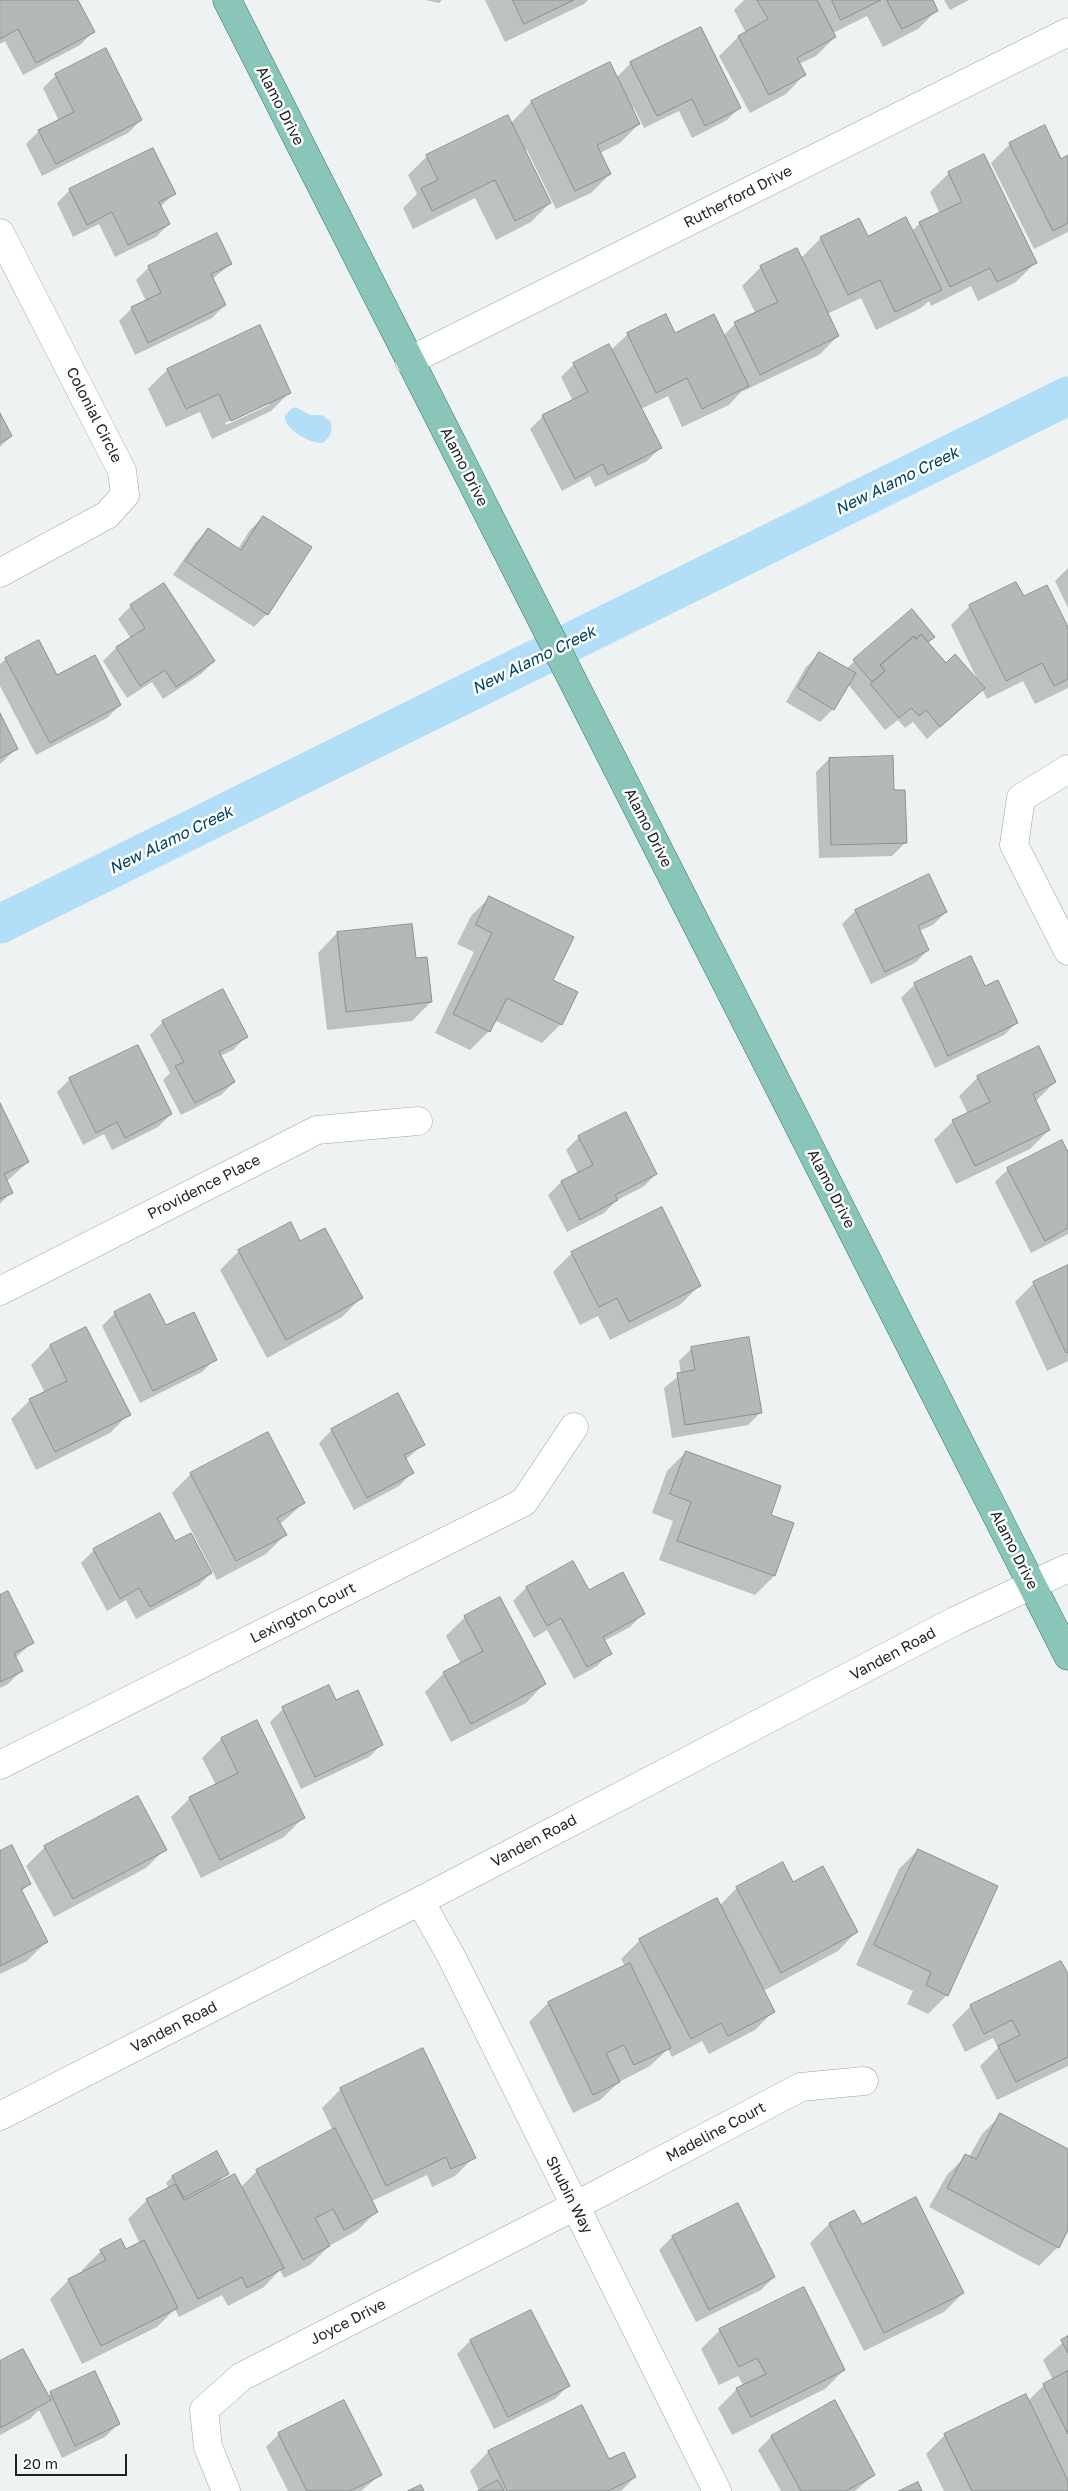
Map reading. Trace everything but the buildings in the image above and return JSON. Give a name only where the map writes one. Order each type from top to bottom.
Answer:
[{"type":"main road","name":"Alamo Drive","points":[[227,0],[1068,1656]]},
{"type":"street","name":"Rutherford Drive","points":[[409,361],[1068,32]]},
{"type":"street","name":"Colonial Circle","points":[[0,233],[122,471],[125,495],[107,515],[0,573]]},
{"type":"street","points":[[1068,769],[1022,798],[1014,845],[1068,951]]},
{"type":"street","name":"Providence Place","points":[[0,1291],[317,1130],[418,1120]]},
{"type":"street","name":"Lexington Court","points":[[0,1764],[524,1502],[574,1427]]},
{"type":"street","name":"Vanden Road","points":[[0,2116],[420,1901],[946,1626],[1068,1568]]},
{"type":"street","name":"Shubin Way","points":[[420,1901],[451,1956],[717,2491]]},
{"type":"street","name":"Madeline Court","points":[[575,2206],[801,2087],[864,2081]]},
{"type":"street","name":"Joyce Drive","points":[[226,2491],[208,2447],[204,2410],[241,2377],[575,2206]]},
{"type":"water","points":[[296,407],[310,415],[322,415],[330,421],[331,433],[323,443],[305,439],[289,426],[285,416],[291,409]]},
{"type":"waterway","name":"New Alamo Creek","points":[[0,924],[1068,396]]}]
